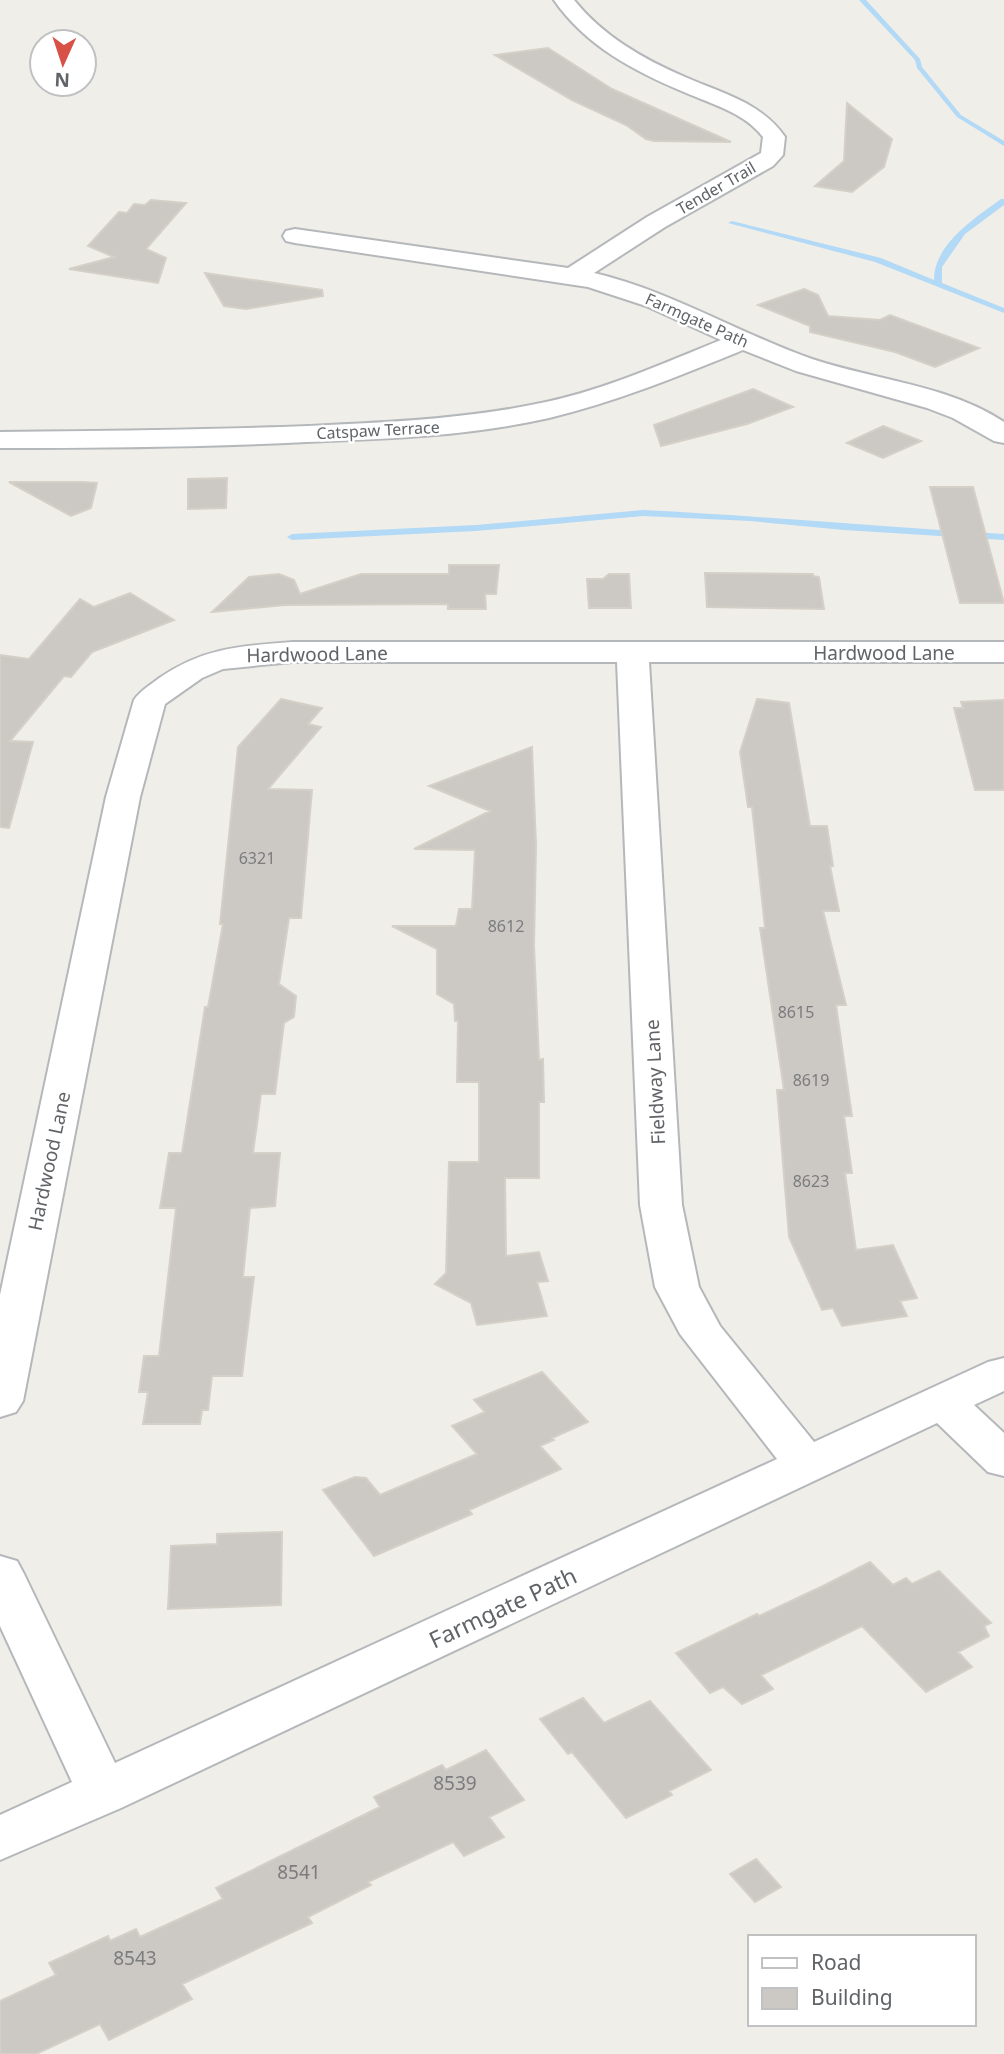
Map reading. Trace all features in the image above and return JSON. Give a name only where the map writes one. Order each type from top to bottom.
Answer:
[{"type":"street","name":"Tender Trail","points":[[564,0],[574,15],[599,38],[657,72],[757,116],[774,137],[772,155],[765,160],[656,222],[571,277]]},
{"type":"street","name":"Farmgate Path","points":[[295,236],[527,268],[603,283],[659,301],[742,341],[804,365],[950,409],[981,421],[1004,435]]},
{"type":"street","name":"Catspaw Terrace","points":[[0,440],[169,440],[363,432],[502,420],[550,410],[611,391],[742,341]]},
{"type":"street","name":"Hardwood Lane","points":[[0,1401],[123,797],[150,700],[191,671],[214,661],[239,656],[292,652],[1004,652]]},
{"type":"street","name":"Fieldway Lane","points":[[633,653],[661,1205],[677,1287],[702,1334],[808,1466]]},
{"type":"street","name":"Farmgate Path","points":[[0,1839],[1004,1373]]},
{"type":"street","points":[[943,1402],[1004,1460]]},
{"type":"street","points":[[0,1573],[103,1793]]},
{"type":"building","points":[[548,48],[612,89],[731,142],[646,139],[626,125],[572,100],[495,55]]},
{"type":"building","points":[[847,103],[892,139],[884,167],[852,192],[815,186],[844,161]]},
{"type":"building","points":[[151,200],[186,203],[146,249],[166,258],[158,283],[69,269],[114,257],[88,246],[119,212],[127,213],[134,204],[145,205]]},
{"type":"building","points":[[205,273],[322,290],[323,296],[246,309],[224,306]]},
{"type":"building","points":[[804,289],[818,295],[828,316],[880,320],[890,315],[979,348],[935,367],[895,352],[810,332],[810,326],[758,305]]},
{"type":"building","points":[[753,389],[793,407],[747,424],[661,446],[654,425]]},
{"type":"building","points":[[883,426],[921,441],[883,458],[847,443]]},
{"type":"building","points":[[227,478],[226,508],[188,509],[188,479]]},
{"type":"building","points":[[9,482],[97,483],[91,508],[71,516]]},
{"type":"building","points":[[930,487],[973,487],[1004,603],[960,603]]},
{"type":"building","points":[[449,565],[499,565],[496,594],[485,594],[486,609],[448,609],[448,604],[285,605],[212,612],[249,577],[279,574],[294,580],[300,594],[361,574],[449,574]]},
{"type":"building","points":[[705,573],[813,574],[819,577],[824,609],[707,607]]},
{"type":"building","points":[[609,574],[629,574],[631,608],[589,608],[587,579],[603,579]]},
{"type":"building","points":[[130,593],[174,620],[92,652],[71,677],[64,676],[10,741],[33,742],[9,828],[0,827],[0,655],[29,659],[80,599],[94,607]]},
{"type":"building","points":[[281,699],[322,708],[308,724],[321,727],[268,789],[312,790],[301,918],[289,918],[279,984],[296,996],[294,1017],[284,1023],[275,1094],[261,1094],[253,1153],[280,1153],[275,1206],[250,1208],[243,1277],[254,1277],[242,1376],[212,1376],[208,1410],[202,1410],[200,1424],[143,1424],[148,1392],[139,1392],[144,1356],[159,1356],[176,1208],[160,1208],[169,1153],[182,1153],[205,1007],[208,1007],[223,924],[220,924],[238,747]]},
{"type":"building","points":[[757,699],[789,703],[810,826],[827,826],[833,866],[830,866],[839,911],[823,911],[846,1005],[836,1005],[852,1116],[844,1116],[852,1173],[845,1173],[856,1250],[893,1245],[917,1298],[900,1301],[907,1316],[842,1326],[833,1308],[822,1310],[789,1237],[777,1090],[784,1090],[760,928],[765,928],[752,807],[748,807],[740,752]]},
{"type":"building","points":[[1004,700],[1004,790],[975,790],[954,708],[963,708],[961,702]]},
{"type":"building","points":[[532,747],[536,845],[534,945],[539,1060],[543,1059],[544,1102],[539,1102],[539,1178],[505,1178],[506,1256],[539,1252],[548,1281],[537,1282],[547,1316],[477,1325],[471,1303],[435,1284],[446,1273],[449,1162],[479,1162],[479,1082],[457,1082],[458,1021],[455,1021],[454,1004],[437,994],[437,949],[392,926],[456,926],[459,909],[472,909],[475,850],[414,849],[490,811],[429,786]]},
{"type":"building","points":[[542,1372],[588,1422],[540,1446],[561,1469],[469,1510],[472,1514],[374,1556],[323,1490],[355,1477],[366,1478],[380,1495],[477,1454],[452,1426],[485,1412],[474,1400]]},
{"type":"building","points":[[282,1532],[281,1605],[168,1609],[171,1546],[217,1544],[217,1534]]},
{"type":"building","points":[[870,1562],[893,1585],[906,1578],[912,1584],[939,1571],[991,1623],[984,1626],[989,1636],[958,1652],[972,1667],[926,1692],[862,1626],[761,1675],[773,1689],[742,1704],[723,1687],[710,1693],[676,1653],[823,1586]]},
{"type":"building","points":[[583,1698],[604,1723],[650,1701],[711,1770],[669,1791],[672,1795],[626,1818],[572,1752],[568,1754],[540,1719]]},
{"type":"building","points":[[486,1750],[524,1800],[489,1817],[504,1837],[464,1856],[453,1842],[368,1882],[371,1885],[308,1917],[312,1923],[182,1984],[192,1999],[109,2040],[100,2024],[36,2054],[0,2054],[0,2001],[56,1975],[49,1963],[108,1936],[110,1941],[136,1929],[140,1937],[223,1899],[216,1888],[380,1807],[374,1797],[442,1765],[446,1770]]},
{"type":"building","points":[[756,1859],[781,1887],[755,1902],[730,1874]]},
{"type":"waterway","points":[[862,0],[918,60],[919,67],[959,116],[1004,144]]},
{"type":"waterway","points":[[938,284],[938,267],[962,232],[1004,201]]},
{"type":"waterway","points":[[732,223],[878,260],[938,284]]},
{"type":"waterway","points":[[938,284],[1004,311]]},
{"type":"waterway","points":[[292,537],[476,528],[643,513],[750,518],[1004,537]]}]
